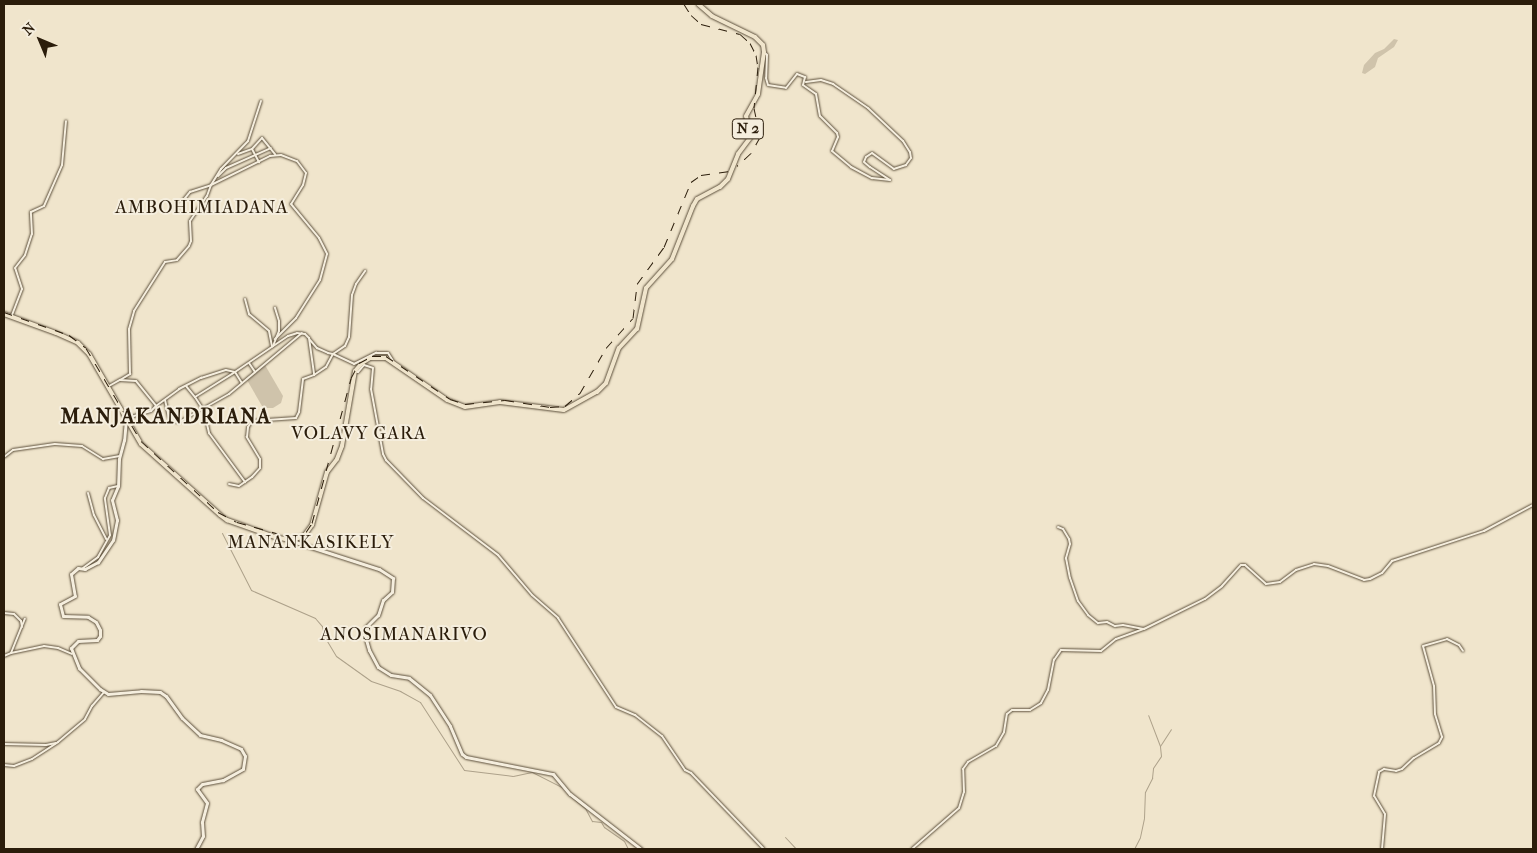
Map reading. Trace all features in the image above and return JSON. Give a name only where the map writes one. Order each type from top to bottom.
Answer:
[{"type":"main road","points":[[698,4],[712,16],[755,37],[763,45],[764,52]]},
{"type":"main road","name":"N 2","points":[[355,371],[370,358],[386,358],[447,400],[465,407],[500,402],[564,410],[598,392],[606,383],[619,348],[637,329],[646,288],[672,259],[693,206],[698,199],[720,187],[728,179],[738,154],[750,138],[746,116],[758,94],[764,52]]},
{"type":"main road","points":[[4,314],[78,343],[89,354],[141,444],[220,515],[227,520],[289,540],[304,536],[312,525],[327,472],[337,459],[342,446],[355,371]]},
{"type":"street","points":[[764,52],[767,55],[766,78],[768,85],[786,88],[797,74],[805,77],[806,82],[803,85],[816,94],[820,116],[837,133],[838,137],[832,151],[846,164],[872,178],[882,180],[890,180],[864,162],[868,155],[872,153],[894,168],[906,165],[911,158],[907,146],[874,112],[832,84],[820,80],[806,82]]},
{"type":"street","points":[[108,387],[130,374],[129,329],[134,311],[165,262],[177,260],[189,246],[191,242],[190,221],[216,178],[248,142],[261,101]]},
{"type":"street","points":[[11,316],[20,296],[22,284],[15,268],[25,255],[32,234],[31,212],[44,206],[62,164],[66,121]]},
{"type":"street","points":[[236,155],[252,149],[262,138],[275,156]]},
{"type":"street","points":[[216,178],[226,168],[271,148]]},
{"type":"street","points":[[252,149],[260,162]]},
{"type":"street","points":[[177,208],[190,192],[211,185],[275,156],[297,161],[306,173],[303,185],[291,204],[319,238],[327,254],[320,280],[296,318],[275,339]]},
{"type":"street","points":[[237,163],[243,169]]},
{"type":"street","points":[[229,484],[239,486],[256,474],[261,464],[258,455],[248,443],[248,427],[256,420],[296,418],[299,412],[303,379],[314,375],[326,367],[333,354],[348,342],[352,295],[356,284],[365,271]]},
{"type":"street","points":[[245,299],[250,314],[270,331],[272,347]]},
{"type":"street","points":[[272,347],[279,326],[275,308]]},
{"type":"street","points":[[195,397],[292,334],[302,333],[321,351],[333,354],[354,364],[376,353],[388,353],[394,363]]},
{"type":"street","points":[[165,399],[169,418],[177,422],[203,409],[242,383],[302,333]]},
{"type":"street","points":[[308,338],[314,375]]},
{"type":"street","points":[[249,363],[255,372]]},
{"type":"street","points":[[355,371],[358,372],[364,365],[373,368],[371,389],[382,454],[386,460],[423,498],[498,555],[532,595],[558,618],[616,707],[635,714],[662,736],[685,770],[691,773],[764,849]]},
{"type":"street","points":[[83,568],[92,567],[98,562],[113,540],[117,520],[112,500],[118,486],[120,456],[126,418],[151,411],[165,399],[186,386],[214,373],[226,370],[235,372],[242,383]]},
{"type":"street","points":[[120,380],[136,382],[156,406]]},
{"type":"street","points":[[186,386],[203,409],[209,433],[245,482]]},
{"type":"street","points":[[4,457],[12,450],[55,444],[82,446],[103,459],[120,456]]},
{"type":"street","points":[[118,486],[109,488],[106,498],[110,535],[98,557],[71,574],[75,596],[62,601],[60,604],[62,615],[67,618],[88,617],[96,622],[100,636],[93,642],[82,640],[74,643],[71,648],[79,668],[104,692],[108,694],[141,691],[160,692],[166,696],[182,718],[200,735],[233,744],[241,749],[245,756],[243,769],[222,780],[202,784],[197,789],[207,803],[202,822],[202,836],[196,849]]},
{"type":"street","points":[[88,492],[94,515],[106,538],[105,544]]},
{"type":"street","points":[[912,849],[959,808],[964,792],[963,770],[968,762],[996,746],[1004,732],[1007,714],[1012,710],[1030,710],[1041,703],[1048,690],[1050,671],[1058,653],[1066,649],[1087,652],[1101,651],[1116,639],[1144,629],[1214,593],[1241,565],[1245,566],[1266,584],[1280,582],[1296,570],[1314,564],[1328,566],[1364,580],[1370,579],[1382,573],[1392,561],[1418,550],[1433,549],[1484,531],[1533,505]]},
{"type":"street","points":[[1058,527],[1063,529],[1070,544],[1066,558],[1070,578],[1078,601],[1088,615],[1098,623],[1107,622],[1115,626],[1123,625],[1144,629]]},
{"type":"street","points":[[289,540],[380,570],[393,578],[392,592],[384,600],[378,615],[366,627],[365,636],[369,650],[378,667],[391,675],[409,678],[430,695],[450,726],[462,754],[466,757],[554,774],[570,794],[641,849]]},
{"type":"street","points":[[4,613],[14,614],[21,621],[22,627]]},
{"type":"street","points":[[11,653],[16,636],[25,619]]},
{"type":"street","points":[[1382,849],[1385,814],[1374,796],[1379,772],[1384,769],[1396,771],[1402,769],[1414,758],[1439,743],[1442,738],[1434,714],[1434,686],[1422,646],[1447,639],[1459,645],[1463,650]]},
{"type":"street","points":[[4,656],[44,646],[58,648],[72,654]]},
{"type":"street","points":[[4,765],[14,766],[36,757],[58,742],[85,719],[92,706],[104,692]]},
{"type":"street","points":[[4,744],[46,745],[58,742]]},
{"type":"shaded area","points":[[1394,39],[1398,40],[1394,47],[1378,58],[1375,67],[1365,74],[1362,73],[1364,65],[1375,53],[1384,49]]},
{"type":"shaded area","points":[[265,365],[283,396],[281,403],[273,408],[262,406],[247,380]]},
{"type":"waterway","points":[[222,533],[251,590],[315,618],[322,626],[324,636],[336,656],[371,681],[400,691],[420,702],[464,770],[513,776],[532,772],[563,788]]},
{"type":"waterway","points":[[1134,849],[1140,837],[1144,818],[1145,792],[1152,778],[1153,768],[1161,756],[1160,746],[1148,715]]},
{"type":"waterway","points":[[1160,746],[1171,729]]},
{"type":"waterway","points":[[567,793],[585,808],[592,821],[601,822],[604,827],[624,841],[628,849]]},
{"type":"waterway","points":[[785,837],[796,849]]},
{"type":"railway","points":[[684,4],[691,15],[701,24],[740,34],[750,43],[756,55],[758,67],[754,108],[760,137],[751,153],[737,166]]},
{"type":"railway","points":[[4,312],[69,335],[86,348],[141,441],[218,512],[237,522],[294,538],[306,532],[312,523],[351,378],[359,363],[372,356],[386,356],[450,399],[465,404],[505,400],[550,407],[565,406],[580,393],[606,348],[633,318],[637,284],[664,247],[691,182],[701,175],[730,171]]},
{"type":"district","name":"AMBOHIMIADANA","points":[[202,208]]},
{"type":"district","name":"MANJAKANDRIANA","points":[[166,416]]},
{"type":"district","name":"VOLAVY GARA","points":[[359,434]]},
{"type":"district","name":"MANANKASIKELY","points":[[311,543]]},
{"type":"district","name":"ANOSIMANARIVO","points":[[404,635]]}]
